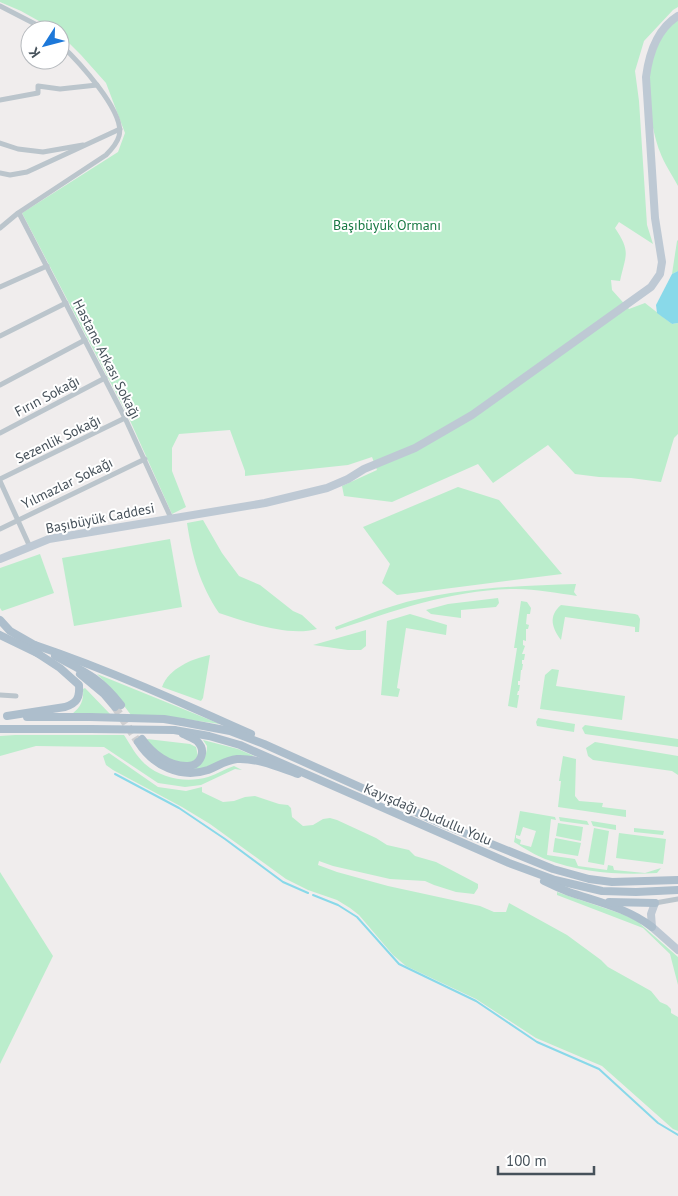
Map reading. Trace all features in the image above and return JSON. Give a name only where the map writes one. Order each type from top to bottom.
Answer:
[{"type":"main road","name":"Başıbüyük Caddesi","points":[[0,559],[49,539],[265,503],[327,488],[348,479],[364,469],[415,448],[472,416],[652,287],[660,274],[662,262],[655,218],[646,77],[647,65],[656,39],[671,20],[678,16]]},
{"type":"main road","points":[[0,620],[10,631],[35,648],[79,685],[80,693],[78,700],[65,707],[4,716]]},
{"type":"main road","points":[[0,635],[96,668],[260,738],[308,763]]},
{"type":"main road","points":[[35,648],[96,678],[118,706]]},
{"type":"main road","name":"Kayışdağı Dudullu Yolu","points":[[4,716],[164,719],[230,731],[308,763],[495,847],[553,869],[589,879],[612,882],[678,880]]},
{"type":"main road","name":"Kayışdağı Dudullu Yolu","points":[[0,729],[174,730],[209,736],[240,745],[279,760],[331,785],[509,863],[556,880],[602,891],[678,890]]},
{"type":"main road","points":[[174,730],[197,741],[202,754],[199,761],[194,765],[174,764],[155,753],[140,741],[153,760],[172,770],[194,773],[234,760],[254,760],[331,785]]},
{"type":"main road","points":[[509,863],[568,892],[605,902],[638,916],[678,950]]},
{"type":"main road","points":[[605,902],[654,903],[651,914],[652,927]]},
{"type":"street","points":[[0,6],[28,20]]},
{"type":"street","points":[[1,225],[106,155],[115,146],[120,136],[116,117],[97,85],[70,54]]},
{"type":"street","points":[[0,100],[38,93],[38,86],[60,89],[97,85]]},
{"type":"street","points":[[0,173],[10,175],[27,172],[120,129]]},
{"type":"street","points":[[0,144],[18,149],[44,152],[86,144]]},
{"type":"street","name":"Hastane Arkası Sokağı","points":[[19,213],[105,378],[174,517]]},
{"type":"street","points":[[0,287],[46,266]]},
{"type":"street","points":[[0,336],[66,304]]},
{"type":"street","points":[[0,385],[85,340]]},
{"type":"street","name":"Fırın Sokağı","points":[[0,433],[105,378]]},
{"type":"street","name":"Sezenlik Sokağı","points":[[0,480],[125,418]]},
{"type":"street","name":"Yılmazlar Sokağı","points":[[0,529],[145,459]]},
{"type":"street","points":[[0,480],[30,547]]},
{"type":"street","points":[[0,695],[16,696]]},
{"type":"street","points":[[654,903],[678,899]]},
{"type":"green space","name":"Başıbüyük Ormanı","points":[[0,0],[678,0],[678,7],[644,41],[635,71],[639,101],[647,225],[653,244],[619,222],[615,228],[626,253],[620,281],[611,280],[612,290],[629,309],[645,303],[672,324],[678,323],[678,434],[674,438],[661,482],[575,474],[548,445],[493,483],[478,464],[392,502],[344,496],[342,486],[377,470],[372,457],[348,465],[245,476],[245,471],[230,430],[179,434],[172,448],[172,471],[186,507],[172,514],[128,416],[22,213],[118,152],[125,133],[106,83],[70,44],[70,20],[37,20],[0,2]]},
{"type":"green space","points":[[678,20],[678,186],[666,165],[655,136],[649,100],[649,81],[651,64],[657,47],[665,32]]},
{"type":"green space","points":[[677,241],[678,271],[672,274]]},
{"type":"green space","points":[[458,487],[499,500],[562,574],[397,595],[382,583],[390,564],[363,527]]},
{"type":"green space","points":[[203,520],[222,553],[239,576],[260,585],[293,611],[302,615],[317,629],[306,631],[280,630],[219,613],[202,581],[194,559],[189,535],[187,523]]},
{"type":"green space","points":[[170,539],[182,607],[74,626],[62,558]]},
{"type":"green space","points":[[40,554],[54,593],[2,611],[0,608],[0,568]]},
{"type":"green space","points":[[576,584],[574,592],[577,596],[524,589],[493,590],[424,602],[336,630],[335,627],[393,606],[437,595],[507,587]]},
{"type":"green space","points":[[498,598],[499,603],[496,607],[461,610],[461,618],[431,614],[426,610],[448,604]]},
{"type":"green space","points":[[521,601],[527,602],[531,608],[530,614],[527,614],[526,624],[529,625],[528,629],[526,629],[526,641],[523,640],[523,645],[525,646],[522,654],[525,654],[524,660],[522,660],[520,681],[518,681],[518,685],[520,685],[517,695],[519,695],[517,708],[508,706],[517,648],[514,648]]},
{"type":"green space","points":[[561,605],[638,615],[640,619],[639,632],[635,632],[635,627],[565,617],[561,640],[555,631],[553,618],[554,613]]},
{"type":"green space","points":[[410,614],[447,625],[446,635],[406,628],[397,688],[400,689],[398,697],[381,695],[387,621]]},
{"type":"green space","points":[[366,630],[366,646],[361,650],[313,645]]},
{"type":"green space","points":[[210,655],[201,701],[162,687],[165,680],[182,665]]},
{"type":"green space","points":[[552,669],[559,670],[556,686],[625,696],[622,720],[540,709],[545,675]]},
{"type":"green space","points":[[97,674],[220,724],[161,716],[131,715],[109,686]]},
{"type":"green space","points":[[85,688],[111,715],[72,714],[81,703],[83,689]]},
{"type":"green space","points":[[538,718],[575,724],[574,732],[537,726]]},
{"type":"green space","points":[[585,725],[678,739],[678,747],[585,734],[582,728]]},
{"type":"green space","points":[[124,735],[145,764],[159,773],[175,778],[200,779],[234,766],[242,770],[235,769],[201,785],[185,787],[158,783],[104,747],[36,746],[0,756],[0,736]]},
{"type":"green space","points":[[147,739],[190,744],[196,747],[198,756],[192,763],[172,761],[155,750]]},
{"type":"green space","points":[[203,740],[238,749],[254,756],[237,756],[200,770],[191,770],[205,757],[207,746]]},
{"type":"green space","points":[[595,742],[678,756],[678,775],[672,771],[593,760],[588,756],[586,748]]},
{"type":"green space","points":[[109,753],[158,787],[186,791],[202,787],[202,792],[223,802],[255,796],[288,805],[291,808],[292,817],[303,826],[313,825],[323,819],[337,820],[387,845],[409,850],[415,856],[436,862],[478,884],[478,888],[474,894],[456,892],[425,881],[390,879],[319,861],[318,865],[388,886],[480,906],[494,912],[506,912],[509,903],[567,935],[608,967],[651,991],[660,1002],[671,1009],[671,1013],[678,1017],[678,1131],[673,1129],[602,1066],[536,1038],[476,999],[406,966],[393,955],[359,915],[350,908],[337,900],[308,890],[286,879],[210,824],[113,770],[106,765],[103,756]]},
{"type":"green space","points":[[563,756],[576,759],[575,796],[579,801],[603,803],[602,807],[626,810],[626,817],[558,807],[561,781],[559,781]]},
{"type":"green space","points":[[520,811],[555,817],[556,820],[551,819],[547,855],[575,859],[578,866],[607,870],[608,865],[613,866],[614,870],[645,873],[661,868],[657,873],[643,874],[587,870],[545,859],[514,842]],"holes":[[[523,827],[536,831],[531,847],[520,844],[521,840],[516,838],[516,835],[520,836]]]},
{"type":"green space","points":[[559,817],[587,821],[589,825],[560,821]]},
{"type":"green space","points":[[591,821],[616,825],[616,830],[593,826]]},
{"type":"green space","points":[[558,823],[583,827],[581,841],[556,836]]},
{"type":"green space","points":[[594,828],[609,831],[604,865],[588,862]]},
{"type":"green space","points":[[634,828],[664,831],[663,835],[634,832]]},
{"type":"green space","points":[[619,833],[666,839],[663,864],[616,858]]},
{"type":"green space","points":[[555,838],[581,843],[578,856],[553,852]]},
{"type":"green space","points":[[0,872],[53,956],[0,1064]]},
{"type":"green space","points":[[557,892],[637,921],[678,957],[678,985],[670,954],[643,928],[557,895]]},
{"type":"water","points":[[678,271],[678,323],[672,324],[657,313],[656,305],[672,274]]},
{"type":"waterway","points":[[115,774],[179,808],[283,882],[308,893]]},
{"type":"waterway","points":[[313,895],[338,905],[357,917],[399,964],[476,1001],[537,1042],[599,1069],[658,1123],[678,1135]]},
{"type":"tunnel","points":[[115,707],[138,742]]}]
